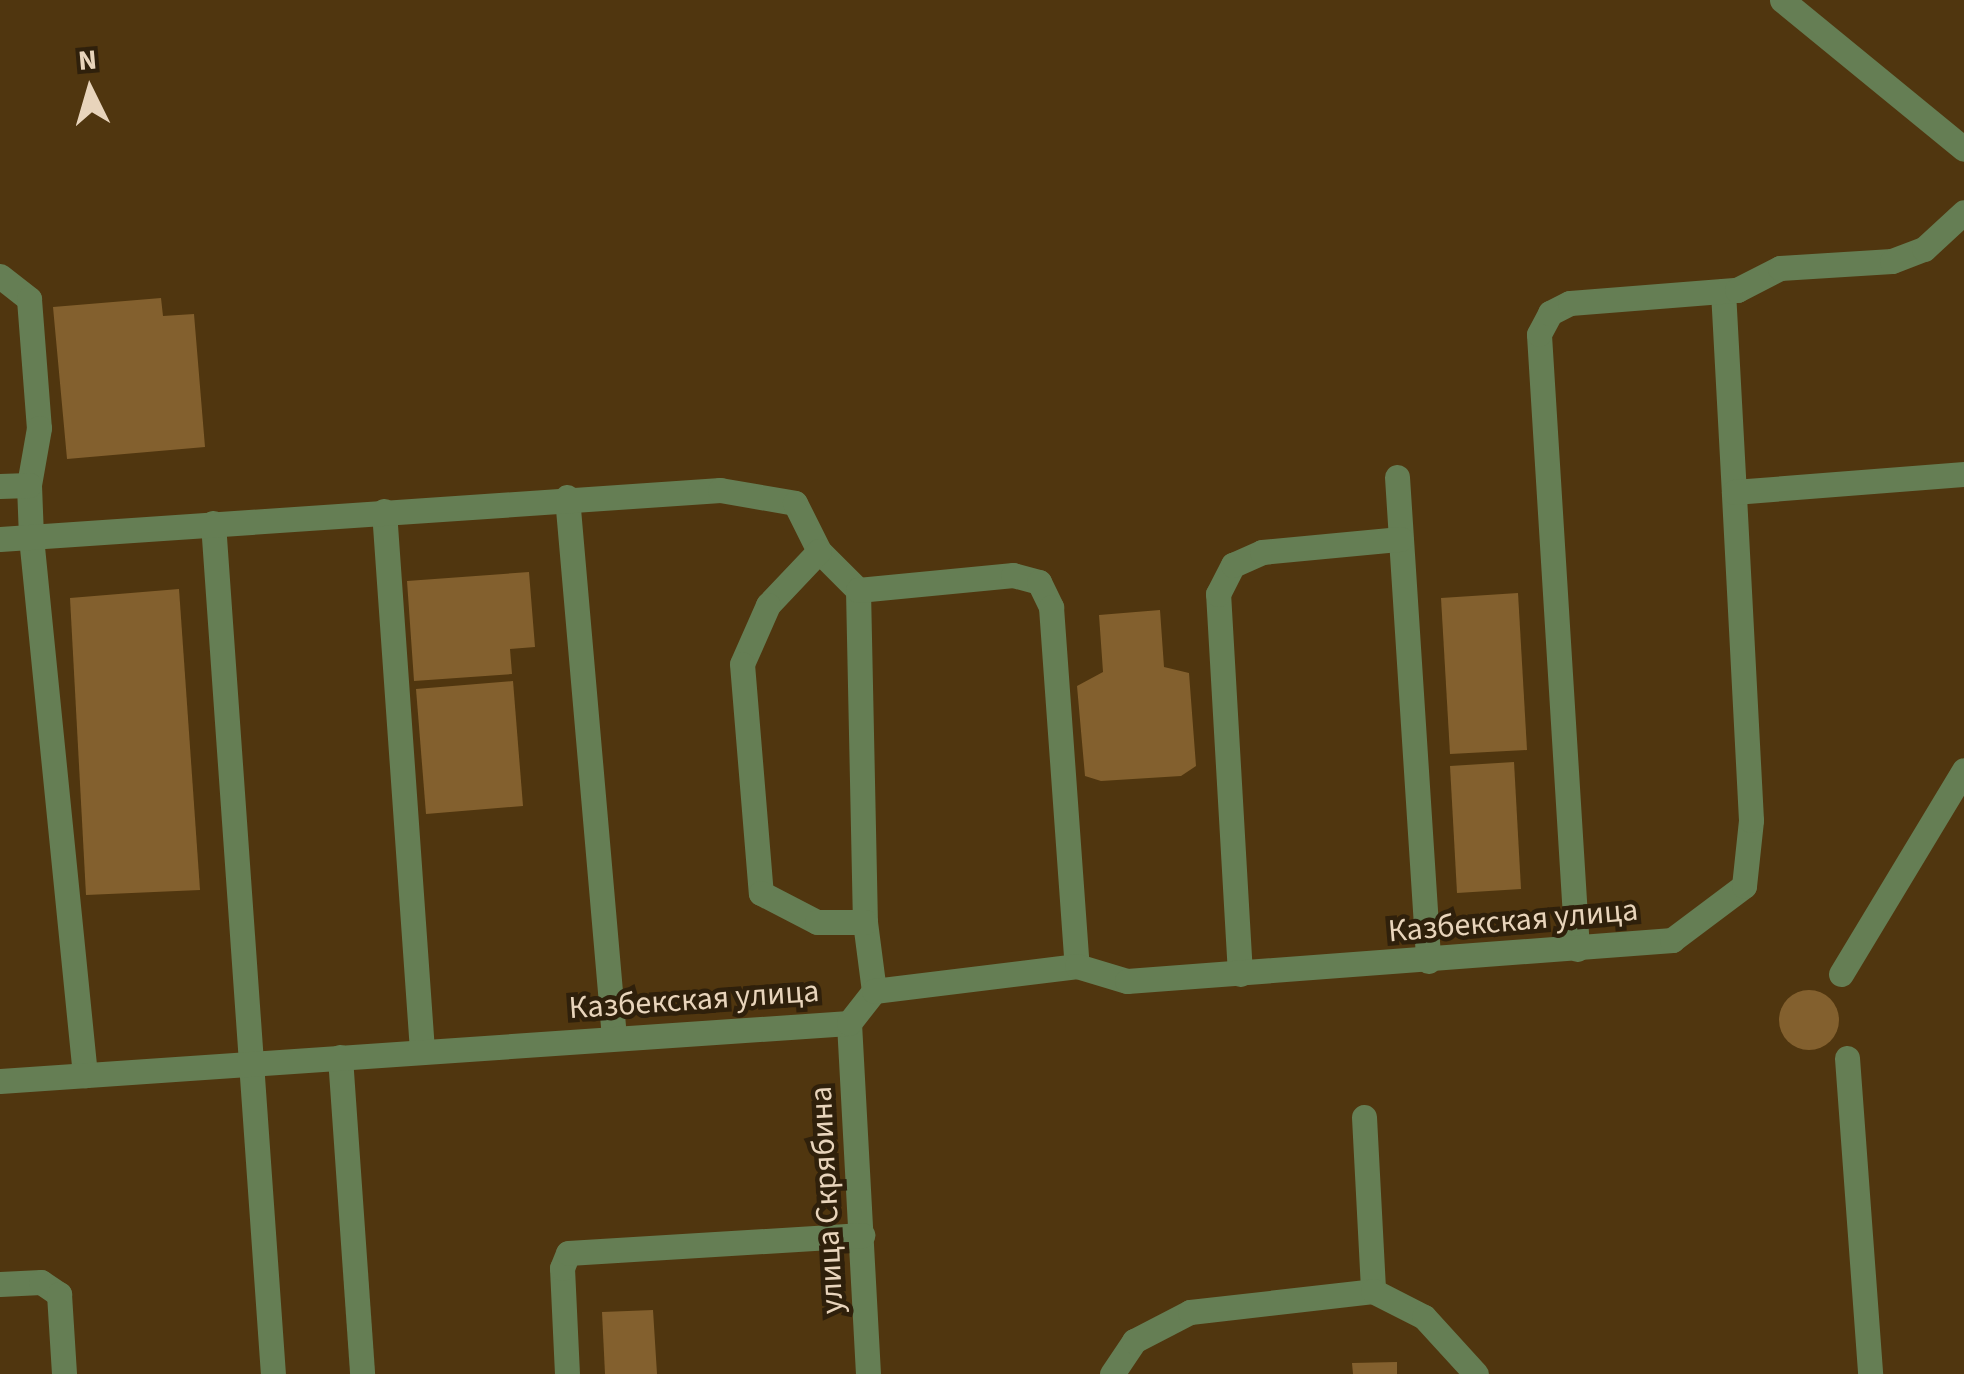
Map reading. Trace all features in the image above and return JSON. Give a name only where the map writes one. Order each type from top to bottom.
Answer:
[{"type":"street","points":[[1782,0],[1964,149]]},
{"type":"street","points":[[1577,949],[1539,334],[1550,312],[1570,303],[1723,291],[1780,268],[1910,256],[1964,212]]},
{"type":"street","points":[[0,276],[28,299],[40,428],[29,485],[31,537],[85,1075]]},
{"type":"street","points":[[1723,291],[1734,492],[1964,474]]},
{"type":"street","points":[[1398,477],[1428,961]]},
{"type":"street","points":[[0,486],[29,485]]},
{"type":"street","points":[[0,539],[567,497],[720,490],[796,503],[819,551],[858,590],[866,922],[874,991]]},
{"type":"street","name":"Казбекская улица","points":[[0,1081],[850,1023],[874,991],[1077,966],[1126,980],[1428,961],[1672,940],[1744,886],[1751,820],[1734,492]]},
{"type":"street","points":[[567,497],[614,1037]]},
{"type":"street","points":[[384,511],[422,1051]]},
{"type":"street","points":[[213,523],[256,1063],[272,1374]]},
{"type":"street","points":[[1240,974],[1218,594],[1232,566],[1262,552],[1400,539]]},
{"type":"street","points":[[819,551],[768,605],[742,664],[761,892],[817,922],[866,922]]},
{"type":"street","points":[[858,590],[1013,574],[1040,582],[1051,608],[1077,966]]},
{"type":"street","points":[[1841,974],[1964,770]]},
{"type":"street","name":"улица Скрябина","points":[[850,1023],[868,1374]]},
{"type":"street","points":[[340,1057],[362,1374]]},
{"type":"street","points":[[1848,1058],[1870,1374]]},
{"type":"street","points":[[1364,1116],[1373,1291]]},
{"type":"street","points":[[566,1374],[562,1268],[568,1254],[862,1236]]},
{"type":"street","points":[[0,1284],[41,1282],[59,1294],[64,1374]]},
{"type":"street","points":[[1112,1374],[1134,1340],[1190,1312],[1373,1291],[1424,1317],[1476,1374]]},
{"type":"shaded area","points":[[161,298],[163,316],[194,314],[205,447],[67,459],[53,307]]},
{"type":"shaded area","points":[[529,572],[535,647],[510,649],[512,674],[414,681],[407,581]]},
{"type":"shaded area","points":[[179,589],[200,890],[86,895],[70,598]]},
{"type":"shaded area","points":[[1518,593],[1527,750],[1450,754],[1441,598]]},
{"type":"shaded area","points":[[1160,610],[1164,667],[1189,673],[1196,766],[1181,776],[1101,781],[1085,776],[1077,686],[1103,672],[1099,615]]},
{"type":"shaded area","points":[[513,681],[523,806],[426,814],[416,689]]},
{"type":"shaded area","points":[[1514,762],[1521,889],[1457,893],[1450,766]]},
{"type":"shaded area","points":[[1809,990],[1831,998],[1839,1020],[1831,1042],[1809,1050],[1787,1042],[1779,1020],[1787,998]]},
{"type":"shaded area","points":[[653,1310],[657,1374],[605,1374],[602,1312]]},
{"type":"shaded area","points":[[1397,1362],[1397,1374],[1353,1374],[1352,1363]]}]
